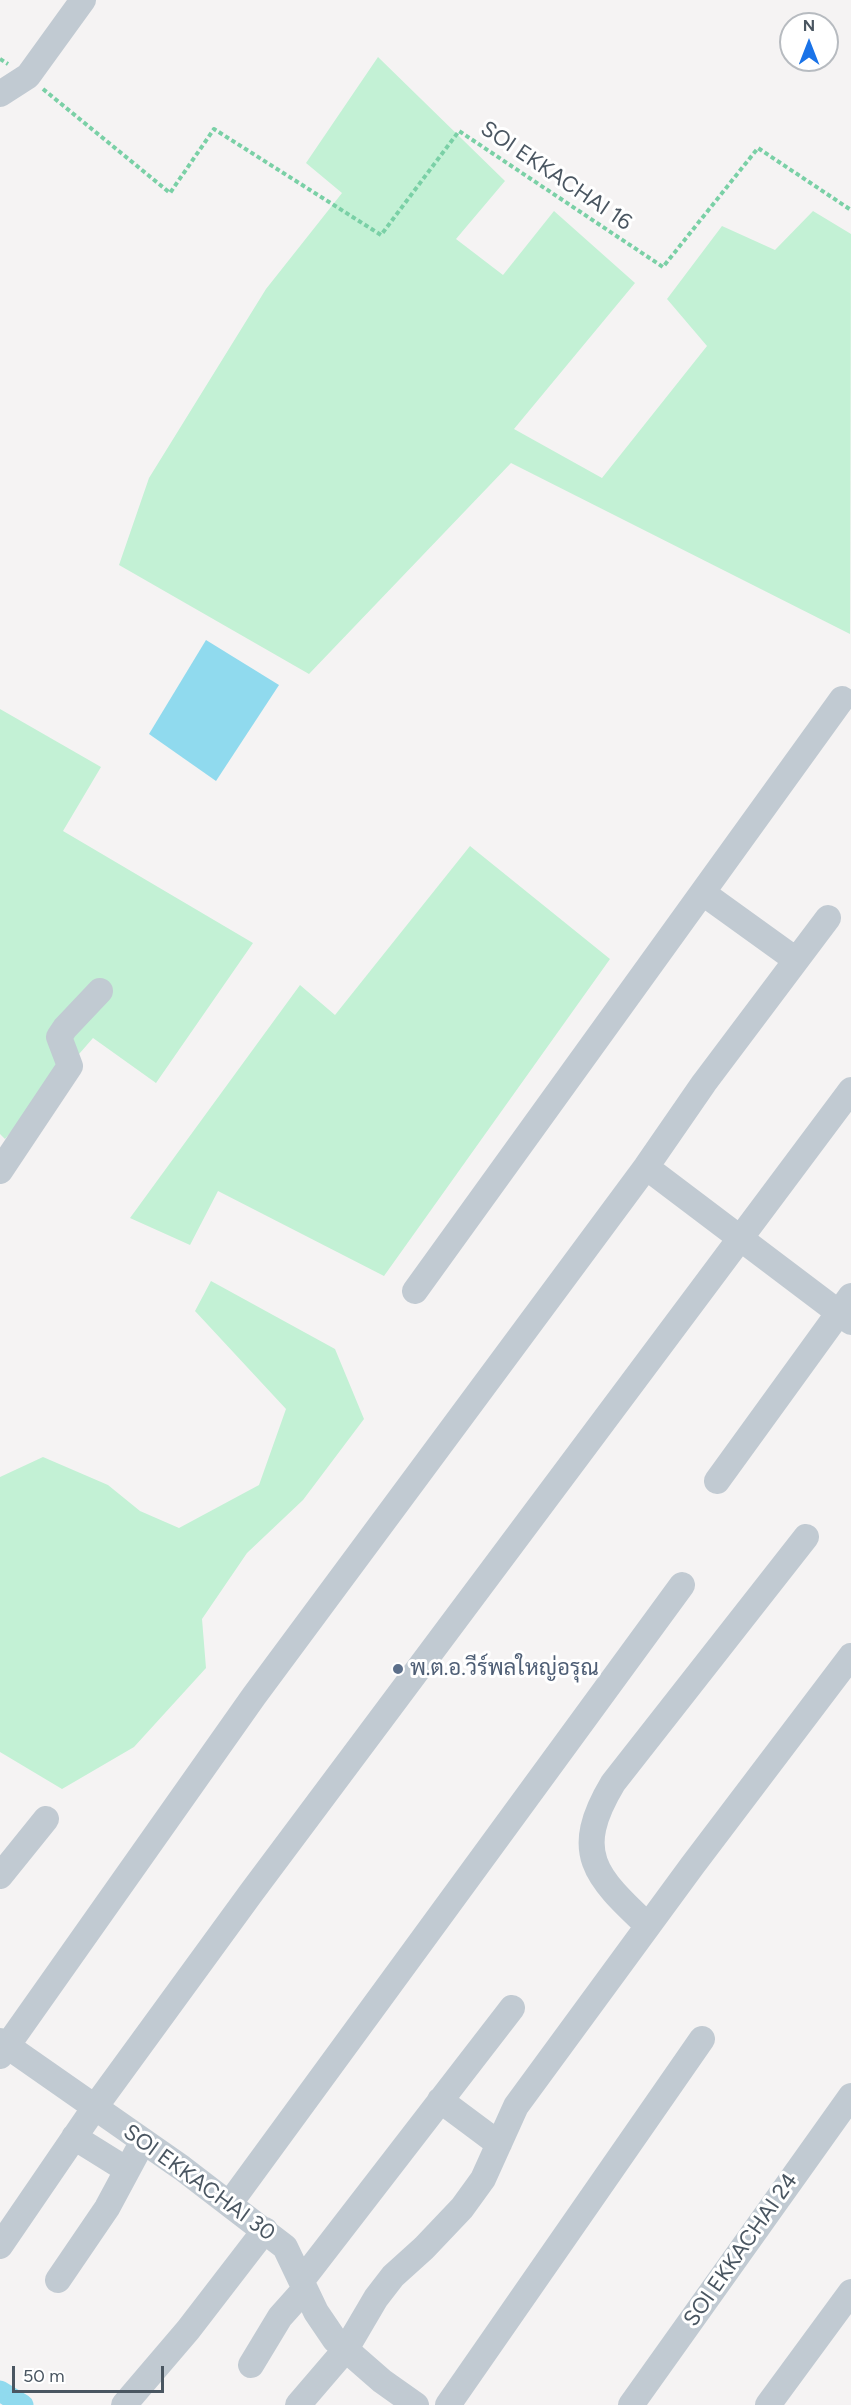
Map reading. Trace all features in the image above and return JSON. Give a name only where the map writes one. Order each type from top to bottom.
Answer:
[{"type":"street","points":[[0,94],[28,76],[83,0]]},
{"type":"street","points":[[415,1291],[842,699]]},
{"type":"street","points":[[703,893],[796,960]]},
{"type":"street","points":[[2,2048],[254,1696],[646,1167],[704,1083],[828,918]]},
{"type":"street","points":[[0,1171],[70,1066],[59,1037],[100,991]]},
{"type":"street","points":[[0,2246],[95,2107],[251,1893],[851,1090]]},
{"type":"street","points":[[646,1167],[740,1239],[847,1310],[717,1481]]},
{"type":"street","points":[[648,1926],[608,1888],[594,1858],[590,1836],[597,1810],[613,1783],[806,1537]]},
{"type":"street","points":[[230,2203],[682,1585]]},
{"type":"street","points":[[298,2405],[346,2349],[376,2298],[393,2276],[424,2248],[462,2208],[483,2180],[516,2106],[851,1656]]},
{"type":"street","points":[[0,1876],[46,1819]]},
{"type":"street","points":[[251,2365],[279,2317],[440,2100],[512,2008]]},
{"type":"street","points":[[448,2405],[702,2039]]},
{"type":"street","name":"SOI EKKACHAI 30","points":[[2,2048],[95,2107],[230,2203],[285,2247],[316,2312],[335,2340],[382,2381],[416,2405]]},
{"type":"street","name":"SOI EKKACHAI 24","points":[[631,2405],[851,2096]]},
{"type":"street","points":[[440,2100],[498,2144]]},
{"type":"street","points":[[74,2137],[127,2170]]},
{"type":"street","points":[[58,2280],[80,2250],[143,2141]]},
{"type":"street","points":[[124,2405],[188,2330],[265,2230]]},
{"type":"street","points":[[768,2405],[851,2292]]},
{"type":"path","name":"SOI EKKACHAI 16","points":[[0,60],[28,76],[170,193],[214,129],[381,235],[459,131],[663,267],[758,147],[851,210]]},
{"type":"green space","points":[[378,57],[505,181],[456,239],[503,275],[554,211],[635,283],[514,429],[602,478],[707,346],[667,299],[722,226],[775,250],[813,211],[851,234],[850,634],[511,463],[309,674],[119,565],[149,478],[266,289],[342,193],[306,163]]},
{"type":"green space","points":[[0,709],[101,767],[63,831],[253,943],[156,1083],[93,1038],[5,1139],[0,1134]]},
{"type":"green space","points":[[470,846],[610,959],[384,1276],[218,1191],[190,1245],[130,1218],[300,985],[335,1015]]},
{"type":"green space","points":[[211,1281],[335,1349],[364,1419],[303,1500],[247,1553],[202,1619],[206,1668],[134,1747],[62,1789],[0,1752],[0,1477],[43,1457],[108,1485],[140,1511],[179,1528],[259,1485],[286,1409],[195,1311]]},
{"type":"water","points":[[206,640],[279,685],[216,781],[149,734]]},
{"type":"waterway","points":[[0,2391],[23,2405]]},
{"type":"place","name":"พ.ต.อ.วีร์พลใหญ่อรุณ","points":[[398,1669]]}]
